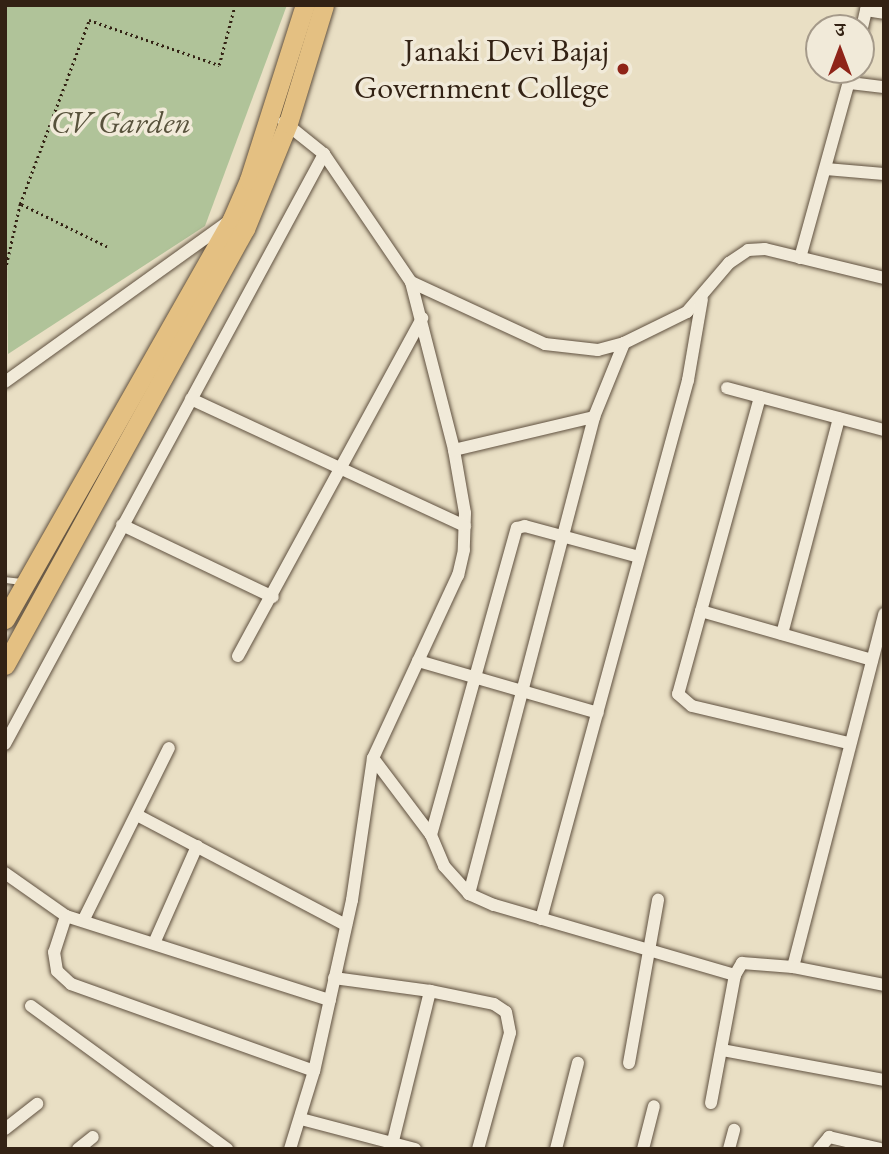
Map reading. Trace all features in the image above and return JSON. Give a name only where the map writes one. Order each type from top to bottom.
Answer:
[{"type":"main road","points":[[5,664],[245,229],[279,120],[305,5]]},
{"type":"main road","points":[[5,619],[232,219],[279,120],[324,5]]},
{"type":"street","points":[[866,8],[884,13]]},
{"type":"street","points":[[800,258],[849,84]]},
{"type":"street","points":[[279,120],[324,154],[411,282],[454,450],[465,526],[458,576],[373,758],[346,925],[314,1071],[290,1149]]},
{"type":"street","points":[[5,744],[324,154]]},
{"type":"street","points":[[826,169],[884,174]]},
{"type":"street","points":[[5,382],[232,219]]},
{"type":"street","points":[[411,282],[545,344],[598,350],[624,343],[687,312],[702,299],[729,262],[748,250],[765,248],[884,278]]},
{"type":"street","points":[[541,919],[688,380],[702,299]]},
{"type":"street","points":[[238,656],[273,597],[422,318]]},
{"type":"street","points":[[468,894],[594,417],[624,343]]},
{"type":"street","points":[[727,388],[884,430]]},
{"type":"street","points":[[760,397],[678,694],[684,702],[849,743]]},
{"type":"street","points":[[191,399],[465,526]]},
{"type":"street","points":[[454,450],[594,417]]},
{"type":"street","points":[[782,634],[839,418]]},
{"type":"street","points":[[122,525],[273,597]]},
{"type":"street","points":[[431,835],[517,528],[525,526],[639,557]]},
{"type":"street","points":[[701,611],[872,660]]},
{"type":"street","points":[[793,967],[884,614]]},
{"type":"street","points":[[418,661],[598,713]]},
{"type":"street","points":[[83,921],[169,748]]},
{"type":"street","points":[[373,758],[431,835],[444,866],[468,894],[541,919],[735,975]]},
{"type":"street","points":[[137,815],[346,925]]},
{"type":"street","points":[[155,941],[197,846]]},
{"type":"street","points":[[5,873],[66,916],[155,941],[330,1000]]},
{"type":"street","points":[[629,1063],[658,900]]},
{"type":"street","points":[[66,916],[54,952],[57,971],[71,984],[314,1071]]},
{"type":"street","points":[[711,1103],[735,975],[748,961],[884,985]]},
{"type":"street","points":[[334,978],[430,991],[494,1004],[509,1020],[510,1033],[478,1149]]},
{"type":"street","points":[[392,1146],[430,991]]},
{"type":"street","points":[[31,1006],[227,1149]]},
{"type":"street","points":[[722,1051],[884,1080]]},
{"type":"street","points":[[556,1149],[578,1063]]},
{"type":"street","points":[[5,1129],[37,1104]]},
{"type":"street","points":[[643,1149],[654,1107]]},
{"type":"street","points":[[301,1119],[392,1146],[415,1149]]},
{"type":"street","points":[[729,1149],[734,1130]]},
{"type":"street","points":[[78,1149],[93,1137]]},
{"type":"street","points":[[819,1149],[829,1137],[880,1149]]},
{"type":"lane","points":[[5,580],[25,582]]},
{"type":"path","points":[[5,270],[20,204],[89,20],[219,65],[234,5]]},
{"type":"path","points":[[20,204],[107,247]]},
{"type":"green space","name":"CV Garden","points":[[5,5],[287,5],[205,226],[8,354]]},
{"type":"place","name":"Janaki Devi Bajaj Government College","points":[[623,69]]}]
